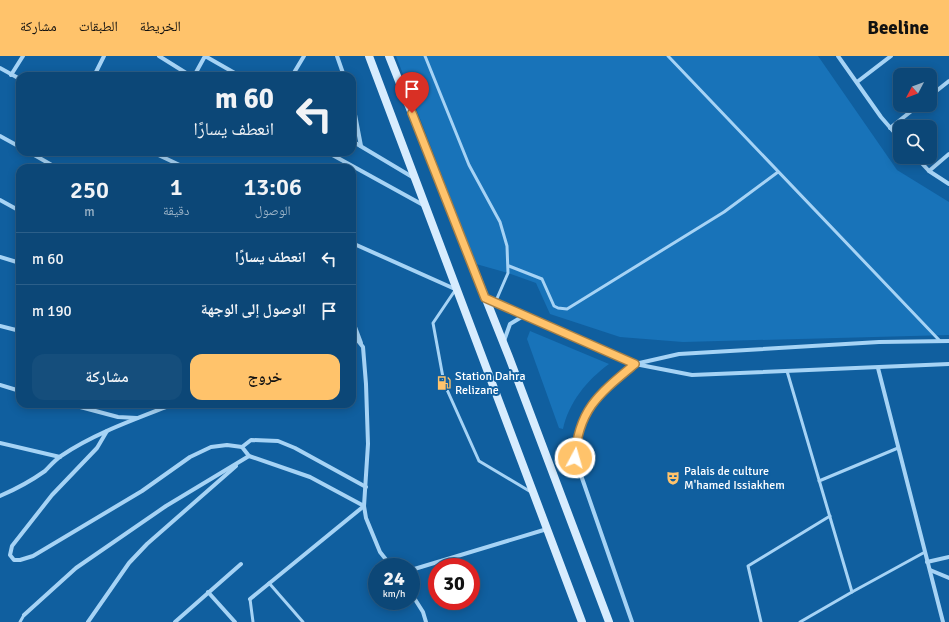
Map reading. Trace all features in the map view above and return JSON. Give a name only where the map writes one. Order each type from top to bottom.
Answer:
[{"type":"main road","points":[[369,56],[582,622]]},
{"type":"main road","points":[[389,56],[509,357],[610,622]]},
{"type":"street","points":[[12,74],[23,56]]},
{"type":"street","points":[[96,72],[104,56]]},
{"type":"street","points":[[159,56],[185,72]]},
{"type":"street","points":[[196,72],[205,56],[233,72]]},
{"type":"street","points":[[294,72],[304,56]]},
{"type":"street","points":[[337,56],[343,72]]},
{"type":"street","points":[[838,56],[893,131]]},
{"type":"street","points":[[857,82],[891,56]]},
{"type":"street","points":[[0,68],[16,77]]},
{"type":"street","points":[[937,90],[949,81]]},
{"type":"street","points":[[890,128],[910,112]]},
{"type":"street","points":[[356,120],[361,146]]},
{"type":"street","points":[[0,136],[16,145]]},
{"type":"street","points":[[356,143],[416,179]]},
{"type":"street","points":[[929,171],[949,154]]},
{"type":"street","points":[[36,156],[50,164]]},
{"type":"street","points":[[160,156],[178,164]]},
{"type":"street","points":[[334,156],[349,164]]},
{"type":"street","points":[[922,164],[929,171],[949,184]]},
{"type":"street","points":[[356,168],[426,207]]},
{"type":"street","points":[[0,200],[16,210]]},
{"type":"street","points":[[356,245],[456,289]]},
{"type":"street","points":[[0,257],[16,262]]},
{"type":"street","points":[[485,298],[635,364],[692,375],[949,364]]},
{"type":"street","points":[[509,357],[504,340],[510,324],[525,315]]},
{"type":"street","points":[[0,326],[16,330]]},
{"type":"street","points":[[356,330],[362,347],[366,384],[368,444],[364,506],[366,518],[380,552],[385,558]]},
{"type":"street","points":[[356,339],[362,347]]},
{"type":"street","points":[[632,622],[575,458],[579,430],[591,404],[635,364],[679,354],[879,342],[949,341]]},
{"type":"street","points":[[878,368],[943,622]]},
{"type":"street","points":[[0,385],[16,390]]},
{"type":"street","points":[[84,408],[118,417],[139,418]]},
{"type":"street","points":[[0,496],[20,488],[46,470],[60,457],[107,431],[164,408]]},
{"type":"street","points":[[107,431],[97,448],[52,495],[12,546],[10,555],[14,560],[20,560],[33,556],[142,491],[190,457],[211,447],[227,445],[242,447],[249,456],[305,475],[364,506]]},
{"type":"street","points":[[242,447],[251,440],[278,442],[295,448],[366,487]]},
{"type":"street","points":[[0,443],[60,457]]},
{"type":"street","points":[[24,615],[76,568],[166,506],[249,456]]},
{"type":"street","points":[[88,622],[129,562],[147,544],[249,456]]},
{"type":"street","points":[[250,599],[364,506]]},
{"type":"street","points":[[420,567],[547,529]]},
{"type":"street","points":[[927,562],[949,557]]},
{"type":"street","points":[[175,622],[240,564]]},
{"type":"street","points":[[930,570],[949,578]]},
{"type":"street","points":[[208,592],[235,622]]},
{"type":"street","points":[[420,609],[426,622]]},
{"type":"lane","points":[[425,56],[469,165],[500,222],[507,246],[508,273],[495,303]]},
{"type":"lane","points":[[668,56],[940,341]]},
{"type":"lane","points":[[508,266],[542,279],[554,306],[567,309],[724,212],[778,172]]},
{"type":"lane","points":[[456,289],[433,323],[444,383],[478,462],[534,494]]},
{"type":"lane","points":[[787,371],[852,592]]},
{"type":"lane","points":[[819,481],[898,448]]},
{"type":"lane","points":[[761,622],[748,566],[830,516]]},
{"type":"lane","points":[[800,622],[925,552]]},
{"type":"lane","points":[[269,583],[303,622]]},
{"type":"lane","points":[[250,599],[253,622]]},
{"type":"lane","points":[[20,622],[24,615]]},
{"type":"shaded area","points":[[396,56],[818,56],[897,170],[949,202],[949,335],[683,342],[620,337],[550,314],[536,283],[476,264]]},
{"type":"shaded area","points":[[530,331],[609,364],[593,377],[580,392],[574,401],[563,429],[559,428],[527,339]]},
{"type":"place","name":"Station Dahra Relizane","points":[[444,383]]},
{"type":"place","name":"Palais de culture M'hamed Issiakhem","points":[[673,478]]},
{"type":"route","points":[[412,113],[485,298],[635,364],[612,383],[591,404],[584,416],[579,430],[576,442],[575,458]]}]
